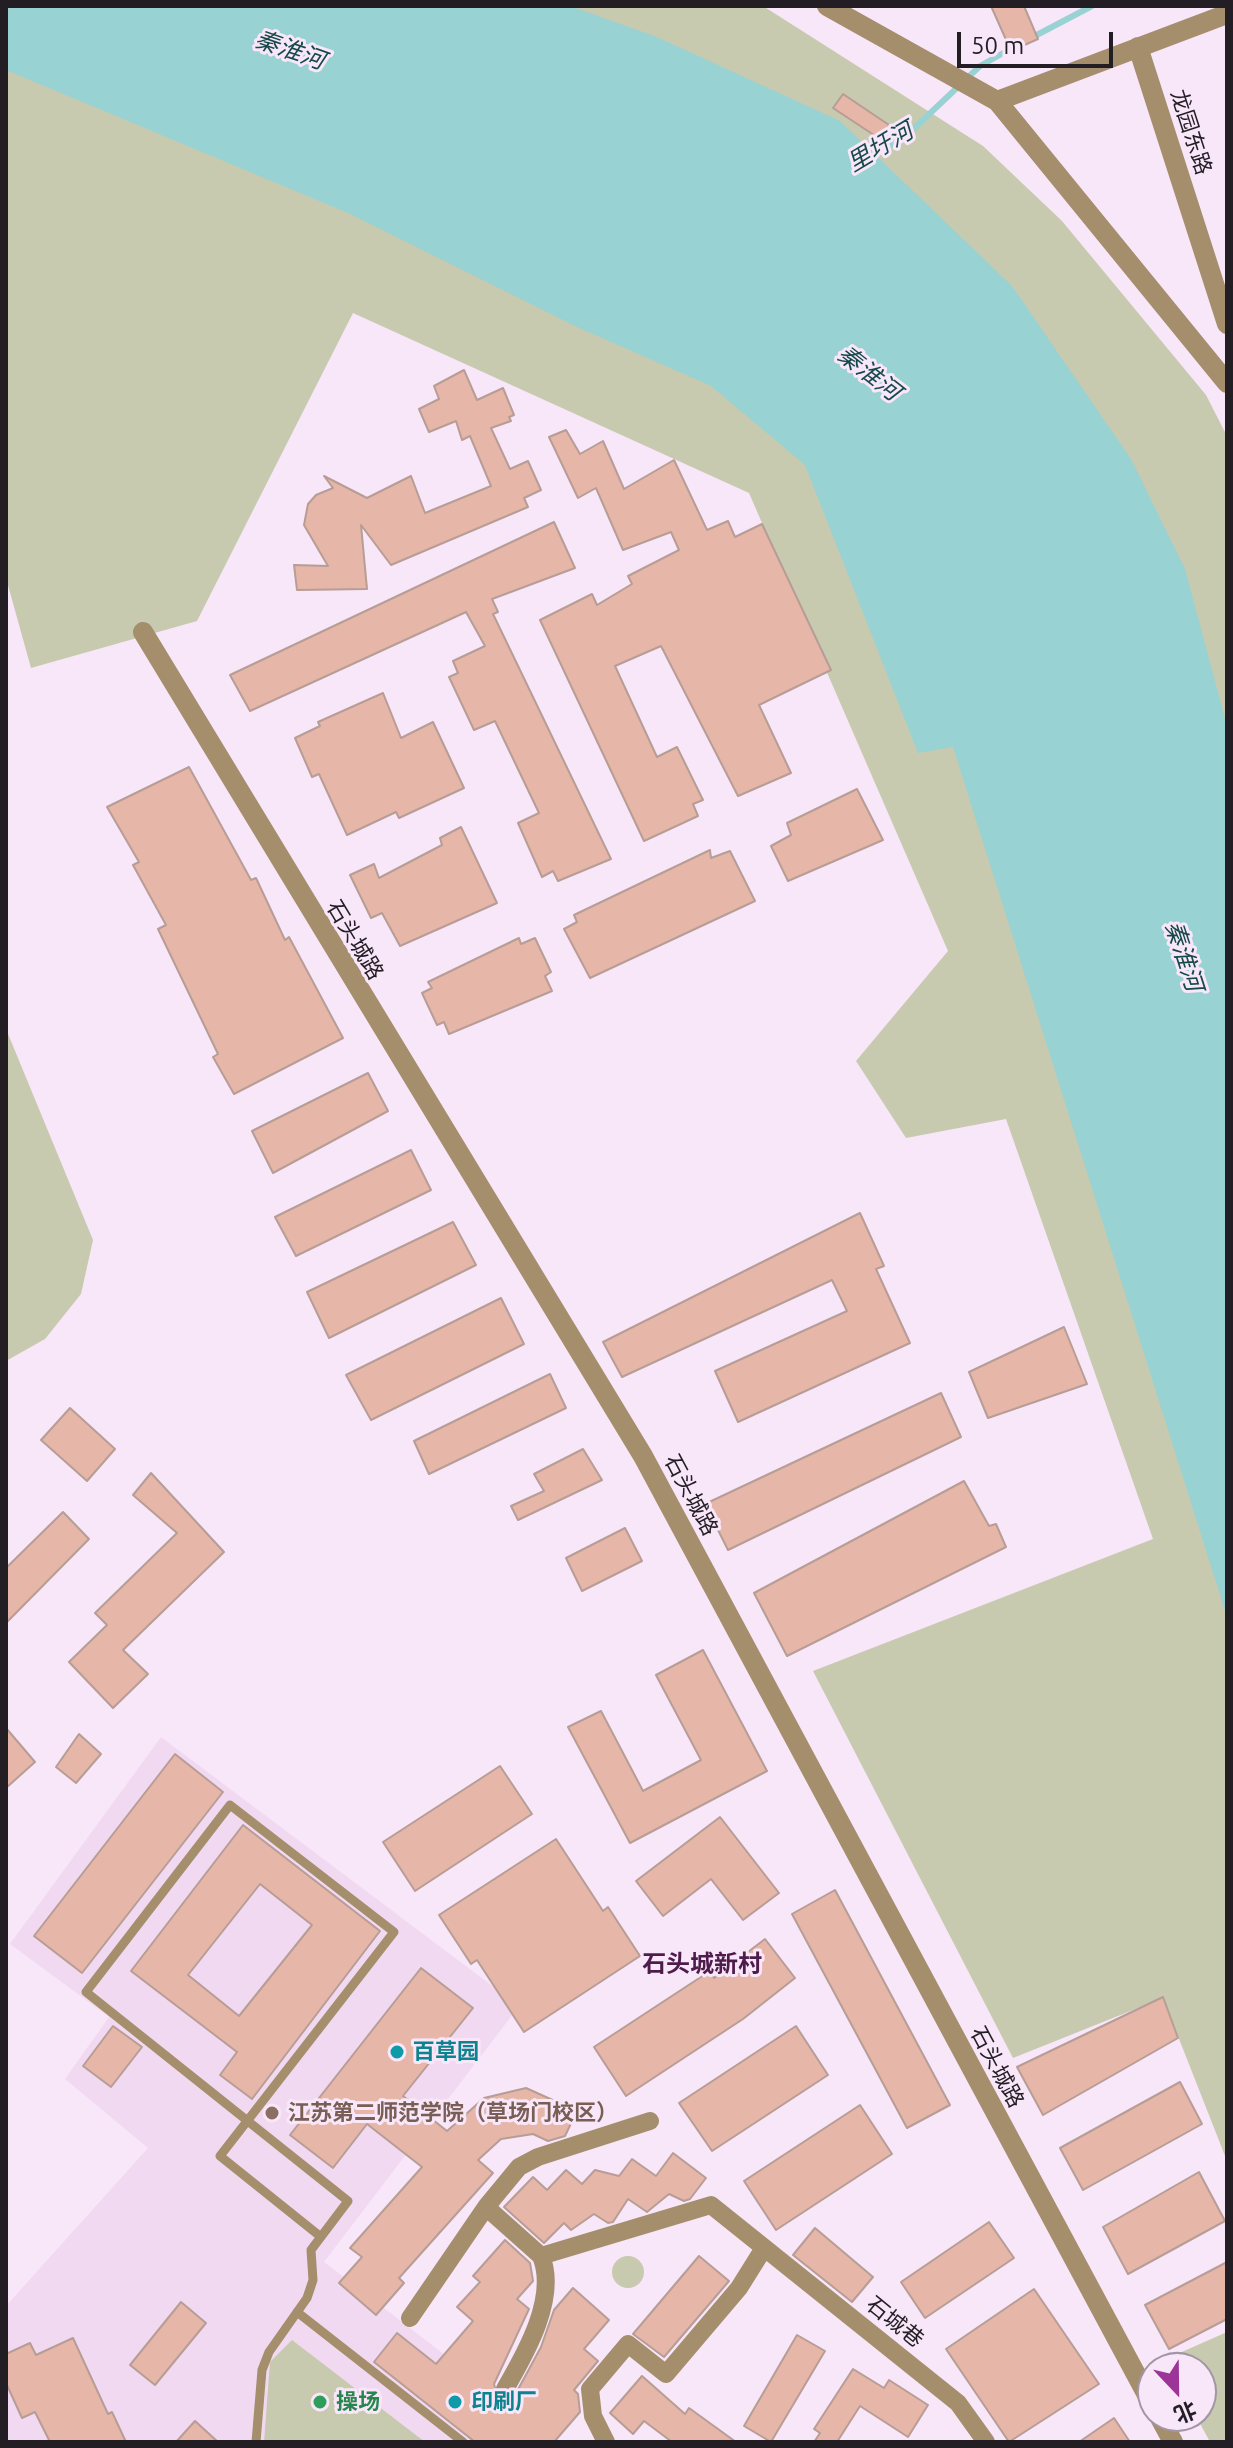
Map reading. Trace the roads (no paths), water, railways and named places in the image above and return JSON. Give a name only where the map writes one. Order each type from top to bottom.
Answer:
[{"type":"street","points":[[827,6],[997,101],[1227,383]]},
{"type":"street","points":[[997,101],[1227,14]]},
{"type":"street","name":"龙园东路","points":[[1138,47],[1227,324]]},
{"type":"street","name":"石头城路","points":[[143,632],[643,1456],[1137,2376]]},
{"type":"street","points":[[410,2318],[486,2207],[519,2167],[538,2157],[650,2121]]},
{"type":"street","name":"石城巷","points":[[541,2256],[711,2205],[958,2403],[986,2442]]},
{"type":"street","points":[[486,2207],[541,2256],[548,2272],[546,2294],[505,2389]]},
{"type":"street","points":[[606,2442],[593,2416],[590,2389],[628,2344],[666,2374],[739,2288],[764,2248]]},
{"type":"lane","points":[[256,2442],[262,2370],[269,2352],[297,2312],[313,2280],[311,2250],[321,2237],[348,2201],[247,2121],[86,1992],[230,1805],[394,1932],[247,2121],[220,2156],[321,2237]]},
{"type":"lane","points":[[297,2312],[463,2442]]},
{"type":"water","name":"秦淮河","points":[[6,6],[570,6],[657,37],[840,121],[1012,286],[1131,459],[1185,569],[1227,726],[1227,1617],[953,747],[918,753],[805,465],[711,386],[575,326],[348,213],[6,70]]},
{"type":"waterway","name":"里圩河","points":[[1031,38],[1092,6]]},
{"type":"waterway","name":"里圩河","points":[[868,157],[904,138],[980,66],[1014,47]]},
{"type":"place","name":"百草园","points":[[397,2052]]},
{"type":"place","name":"江苏第二师范学院（草场门校区）","points":[[272,2113]]},
{"type":"place","name":"操场","points":[[320,2402]]},
{"type":"place","name":"印刷厂","points":[[455,2402]]},
{"type":"district","name":"石头城新村","points":[[702,1964]]}]
